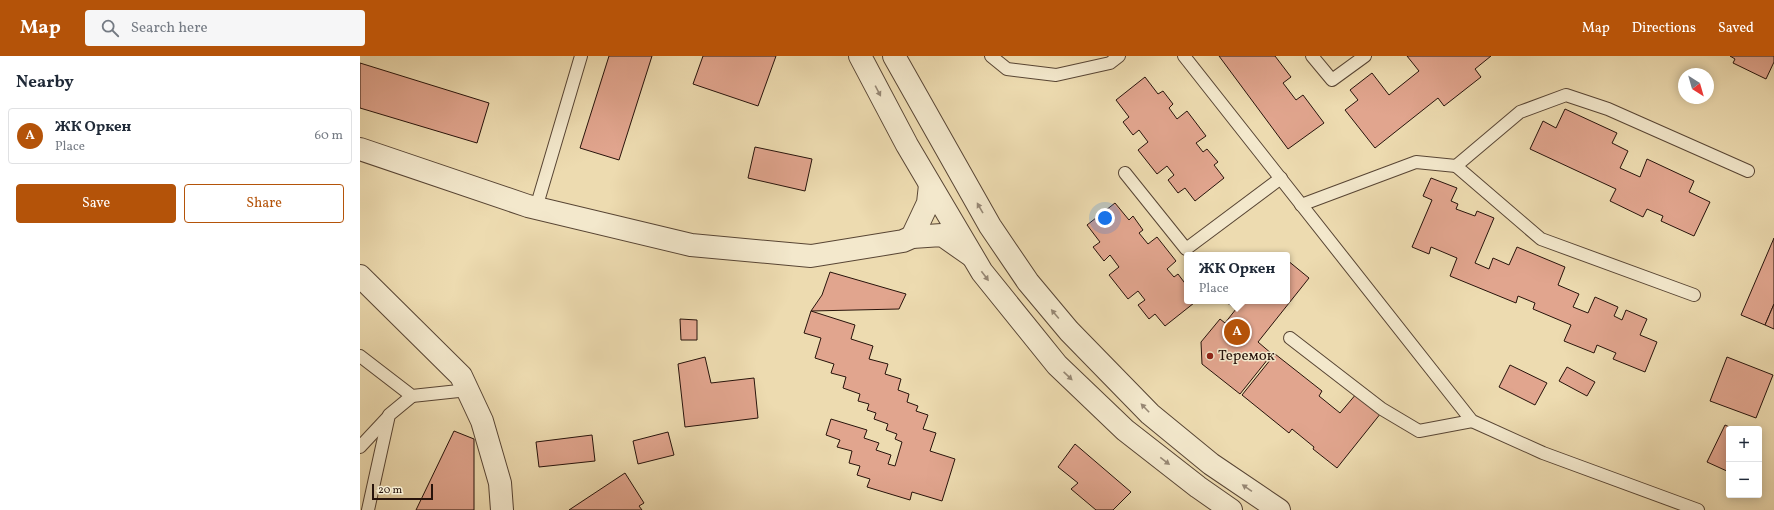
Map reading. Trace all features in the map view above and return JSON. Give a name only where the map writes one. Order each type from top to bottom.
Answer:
[{"type":"street","points":[[860,56],[906,145],[982,272],[1057,365],[1125,430],[1198,487],[1231,510]]},
{"type":"street","points":[[894,56],[990,226],[1028,282],[1069,331],[1150,414],[1211,464],[1279,510]]},
{"type":"street","points":[[360,149],[536,208],[691,245],[811,256],[903,241],[912,237],[942,235],[972,256]]},
{"type":"street","points":[[912,237],[928,203],[930,185]]},
{"type":"street","points":[[360,276],[461,376],[482,421],[500,482],[502,510]]},
{"type":"lane","points":[[536,208],[581,56]]},
{"type":"lane","points":[[991,56],[1007,69],[1056,75],[1110,63],[1119,56]]},
{"type":"lane","points":[[1184,56],[1472,421],[1543,453],[1698,510]]},
{"type":"lane","points":[[1312,56],[1332,80],[1365,56]]},
{"type":"lane","points":[[1456,166],[1520,112],[1566,95],[1608,109],[1748,170]]},
{"type":"lane","points":[[1301,205],[1416,162],[1456,166],[1541,239],[1694,295]]},
{"type":"lane","points":[[1125,172],[1186,249],[1281,178]]},
{"type":"lane","points":[[1290,338],[1382,409],[1419,431],[1472,421]]},
{"type":"lane","points":[[360,356],[412,396]]},
{"type":"lane","points":[[360,447],[389,415],[412,396],[468,390]]},
{"type":"lane","points":[[368,510],[389,415]]},
{"type":"building","points":[[609,56],[652,56],[619,160],[580,148]]},
{"type":"building","points":[[703,56],[776,56],[758,106],[693,84]]},
{"type":"building","points":[[1219,56],[1275,56],[1291,77],[1283,83],[1296,100],[1303,95],[1324,123],[1288,149]]},
{"type":"building","points":[[1407,56],[1491,56],[1475,69],[1481,77],[1444,106],[1438,98],[1375,148],[1345,110],[1358,100],[1350,90],[1372,73],[1389,95],[1419,71]]},
{"type":"building","points":[[1730,56],[1774,56],[1774,62],[1766,79],[1733,63],[1735,59]]},
{"type":"building","points":[[360,63],[489,103],[477,143],[360,108]]},
{"type":"building","points":[[1145,77],[1158,94],[1163,91],[1173,104],[1169,108],[1177,119],[1187,111],[1206,136],[1196,143],[1203,152],[1207,149],[1218,162],[1214,165],[1224,178],[1195,201],[1185,188],[1178,193],[1168,180],[1174,175],[1167,166],[1157,174],[1138,150],[1148,142],[1139,130],[1133,135],[1123,122],[1129,117],[1116,100]]},
{"type":"building","points":[[1565,109],[1617,133],[1612,143],[1628,151],[1620,168],[1640,177],[1647,159],[1694,181],[1689,192],[1710,202],[1694,236],[1661,221],[1663,216],[1647,209],[1643,217],[1610,201],[1616,189],[1530,149],[1543,121],[1556,128]]},
{"type":"building","points":[[755,147],[812,159],[805,191],[748,178]]},
{"type":"building","points":[[1431,178],[1457,188],[1451,201],[1458,204],[1456,209],[1475,216],[1477,211],[1494,218],[1475,263],[1489,269],[1493,258],[1509,265],[1517,247],[1565,267],[1558,285],[1579,294],[1573,307],[1588,313],[1595,297],[1618,307],[1614,316],[1622,320],[1626,310],[1647,319],[1640,335],[1657,342],[1645,372],[1613,359],[1616,353],[1597,345],[1594,353],[1564,341],[1571,325],[1533,309],[1535,303],[1518,296],[1516,303],[1450,276],[1457,258],[1431,247],[1429,254],[1412,247],[1432,200],[1423,196]]},
{"type":"building","points":[[1115,203],[1129,220],[1133,216],[1143,230],[1139,233],[1148,244],[1157,237],[1176,261],[1167,269],[1174,277],[1178,274],[1184,282],[1184,304],[1193,304],[1165,326],[1155,314],[1149,319],[1138,305],[1145,300],[1138,291],[1128,299],[1109,275],[1119,267],[1110,255],[1104,261],[1093,247],[1100,242],[1087,225]]},
{"type":"building","points":[[1774,238],[1774,304],[1765,325],[1741,315]]},
{"type":"building","points":[[1290,262],[1309,278],[1290,302]]},
{"type":"building","points":[[830,272],[906,294],[899,309],[811,311],[822,295]]},
{"type":"building","points":[[1229,304],[1288,304],[1258,342],[1272,354],[1240,394],[1202,364],[1201,342],[1220,319],[1225,323],[1236,309]]},
{"type":"building","points":[[1774,304],[1774,329],[1765,325]]},
{"type":"building","points":[[811,311],[855,325],[851,339],[873,346],[869,359],[888,364],[885,374],[901,379],[898,390],[909,394],[907,402],[918,406],[916,411],[928,415],[923,429],[936,433],[930,451],[955,459],[942,501],[912,492],[910,500],[867,487],[870,479],[857,475],[860,466],[849,463],[852,451],[837,447],[840,440],[826,435],[831,419],[867,430],[864,438],[879,443],[876,450],[891,455],[888,464],[895,466],[902,442],[895,439],[897,434],[886,430],[888,424],[874,419],[876,413],[867,410],[869,404],[858,401],[860,394],[843,388],[846,377],[831,373],[834,364],[815,358],[821,338],[804,333]]},
{"type":"building","points":[[680,319],[697,320],[697,340],[681,340]]},
{"type":"building","points":[[1275,354],[1322,391],[1319,396],[1340,413],[1357,393],[1381,413],[1337,468],[1313,449],[1314,447],[1292,429],[1289,433],[1242,395]]},
{"type":"building","points":[[705,357],[711,383],[754,378],[758,418],[685,427],[678,364]]},
{"type":"building","points":[[1727,357],[1773,375],[1756,418],[1710,401]]},
{"type":"building","points":[[1510,365],[1547,383],[1535,405],[1499,387]]},
{"type":"building","points":[[1567,367],[1595,382],[1587,396],[1559,381]]},
{"type":"building","points":[[1725,425],[1727,426],[1726,426],[1726,471],[1707,462]]},
{"type":"building","points":[[454,431],[474,439],[474,510],[416,510]]},
{"type":"building","points":[[668,432],[674,455],[638,464],[633,441]]},
{"type":"building","points":[[592,435],[595,461],[539,467],[536,442]]},
{"type":"building","points":[[1075,444],[1131,492],[1113,510],[1096,510],[1071,489],[1078,483],[1058,467]]},
{"type":"building","points":[[625,473],[644,503],[639,506],[642,510],[569,510]]},
{"type":"place","name":"ЖК Оркен","points":[[1237,332]]},
{"type":"place","name":"Теремок","points":[[1210,356]]}]
